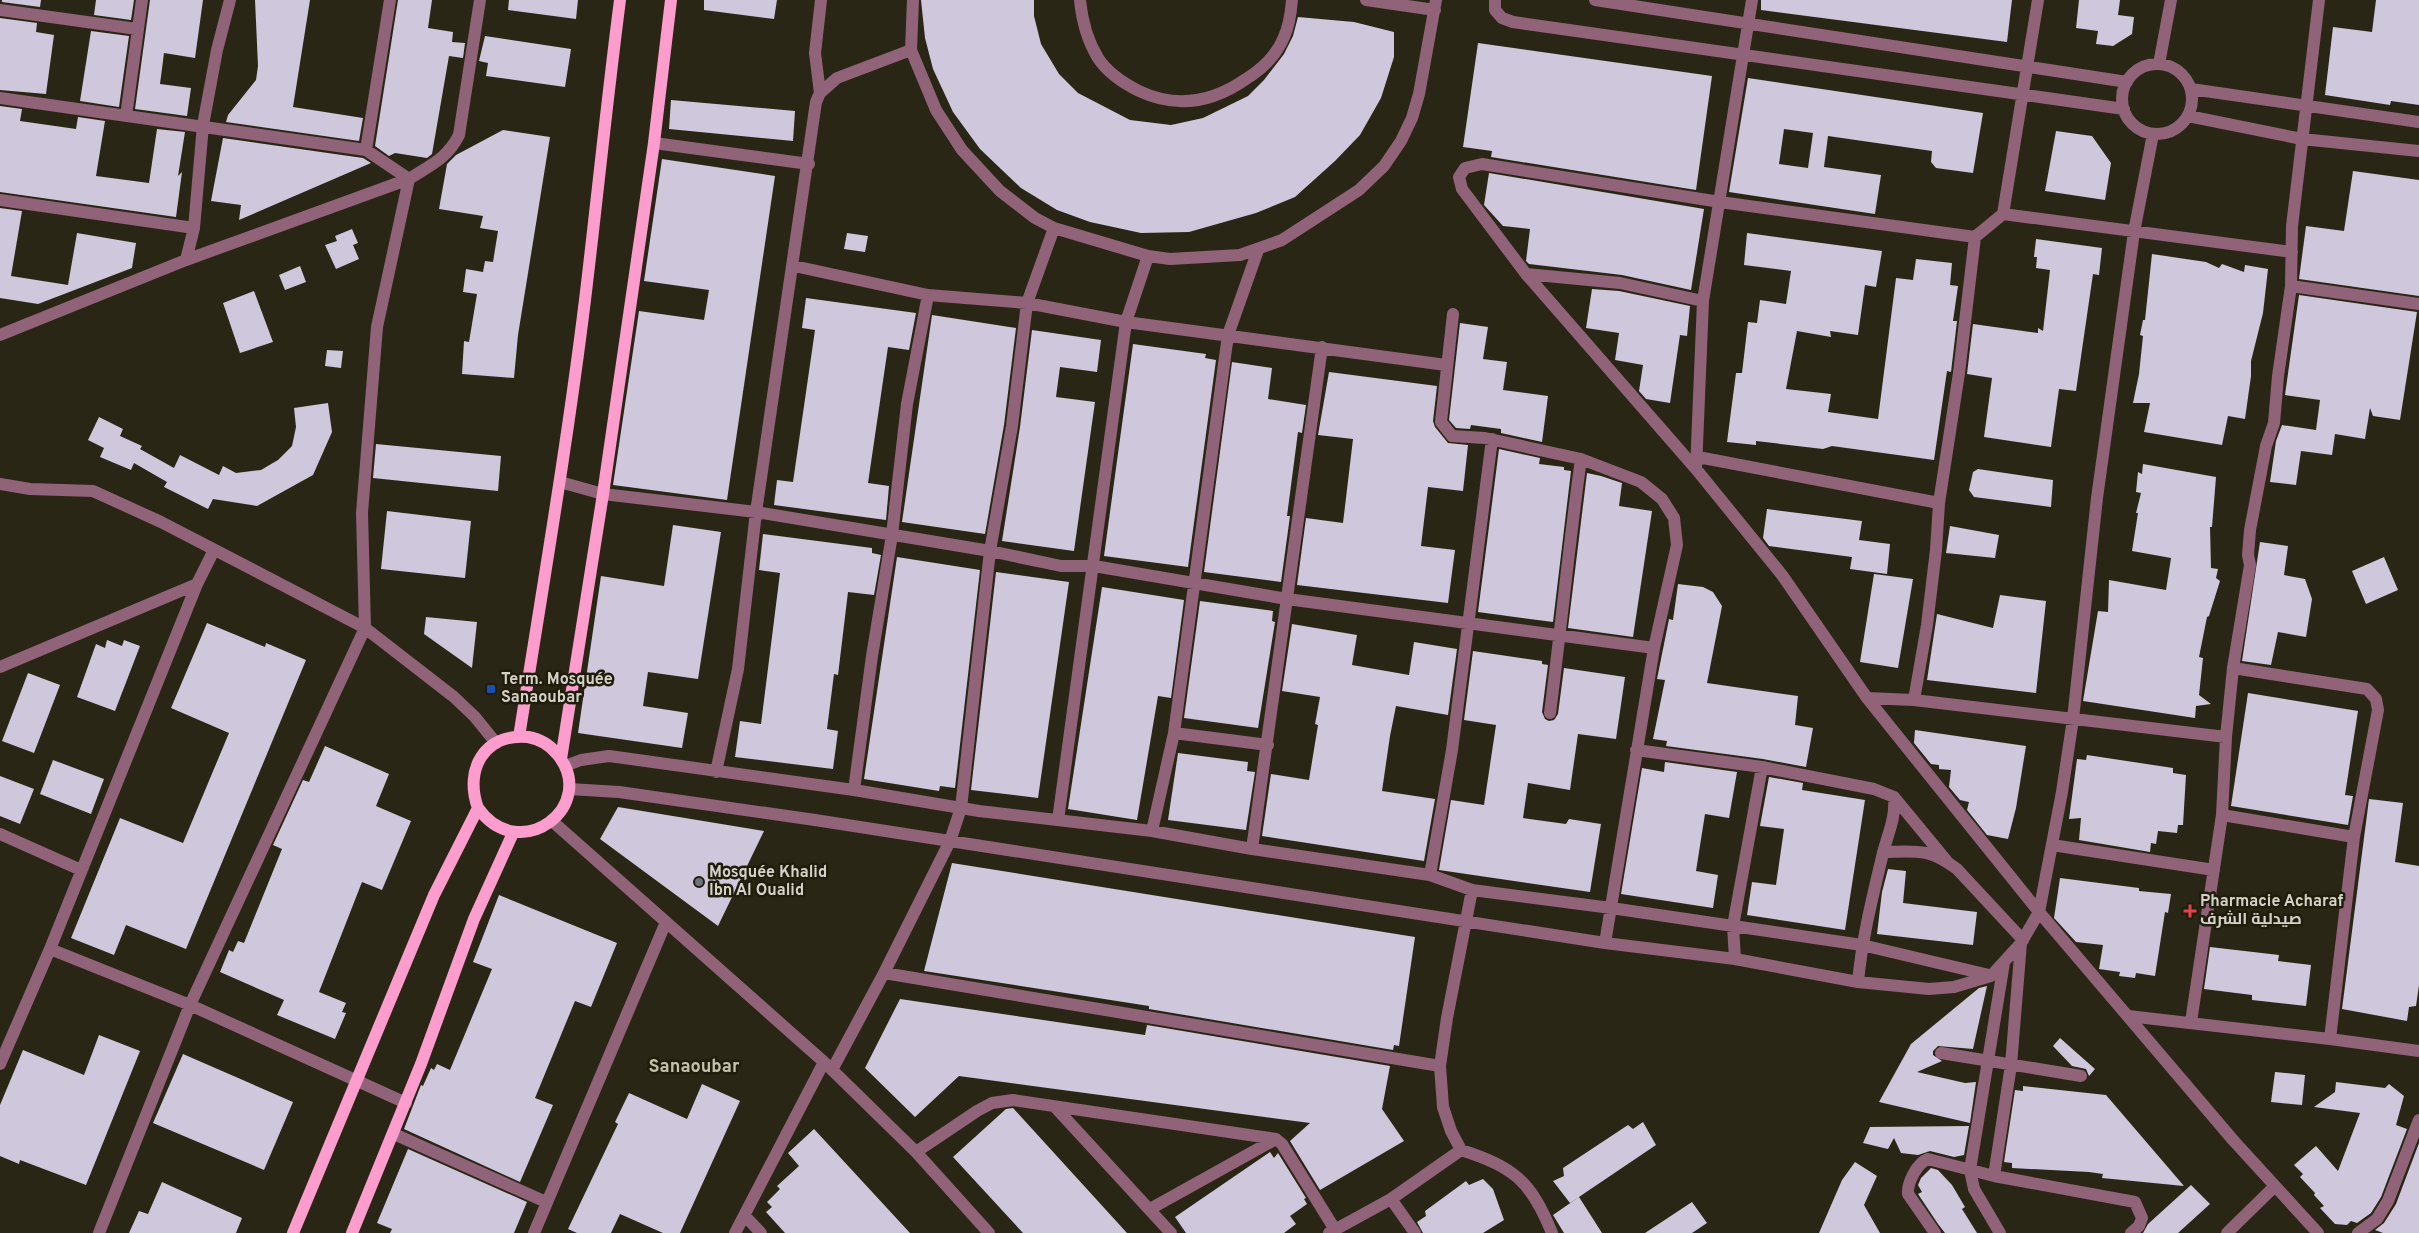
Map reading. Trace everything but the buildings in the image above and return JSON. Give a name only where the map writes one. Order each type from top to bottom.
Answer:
[{"type":"main road","points":[[519,737],[560,482],[585,300],[620,0]]},
{"type":"main road","points":[[563,763],[543,742],[519,737],[496,743],[484,752],[476,765],[472,779],[473,794],[478,808],[492,825],[513,833],[527,833],[540,829],[552,821],[566,801],[569,789],[563,763],[654,143],[671,0]]},
{"type":"main road","points":[[293,1233],[434,895],[478,808]]},
{"type":"main road","points":[[352,1233],[394,1134],[474,919],[513,833]]},
{"type":"street","points":[[126,116],[142,0]]},
{"type":"street","points":[[186,260],[194,228],[204,126],[217,50],[230,0]]},
{"type":"street","points":[[366,150],[390,0]]},
{"type":"street","points":[[0,335],[186,260],[409,179],[451,151],[458,135],[480,0]]},
{"type":"street","points":[[716,772],[738,669],[756,512],[809,164],[814,114],[820,93],[815,53],[821,0]]},
{"type":"street","points":[[913,0],[911,50],[936,110],[962,150],[1000,191],[1035,218],[1054,228],[1148,256],[1170,259],[1240,255],[1282,240],[1359,190],[1384,166],[1402,141],[1412,118],[1419,94],[1436,5],[1366,0]]},
{"type":"street","points":[[1080,0],[1084,24],[1099,60],[1130,86],[1162,100],[1180,102],[1218,96],[1261,69],[1274,55],[1284,37],[1292,0]]},
{"type":"street","points":[[1494,0],[1495,10],[1502,18],[1513,22],[2124,109]]},
{"type":"street","points":[[1595,0],[2127,82]]},
{"type":"street","points":[[1697,463],[1698,386],[1703,301],[1752,0]]},
{"type":"street","points":[[1914,700],[1935,559],[1938,503],[1959,373],[1975,237],[2003,214],[2029,67],[2038,0]]},
{"type":"street","points":[[2159,64],[2172,0]]},
{"type":"street","points":[[2191,1022],[2222,815],[2226,737],[2233,668],[2250,565],[2248,554],[2250,530],[2266,446],[2274,423],[2278,376],[2291,286],[2292,252],[2302,139],[2319,0]]},
{"type":"street","points":[[0,10],[137,29]]},
{"type":"street","points":[[820,93],[836,78],[911,50]]},
{"type":"street","points":[[2159,64],[2170,66],[2187,79],[2191,89],[2191,108],[2188,116],[2173,130],[2153,134],[2142,130],[2132,123],[2124,109],[2123,91],[2127,82],[2140,68],[2159,64]]},
{"type":"street","points":[[2191,89],[2419,122]]},
{"type":"street","points":[[0,98],[366,150],[409,179]]},
{"type":"street","points":[[2188,116],[2302,139],[2419,152]]},
{"type":"street","points":[[569,789],[618,792],[950,841],[1605,943],[1735,959],[1858,982],[1929,989],[1954,987],[1991,976],[2022,942],[2039,912],[2052,845],[2073,719],[2097,498],[2134,232],[2153,134]]},
{"type":"street","points":[[654,143],[809,164]]},
{"type":"street","points":[[1975,237],[1720,202],[1482,164],[1465,168],[1459,177],[1462,189],[1526,274],[1697,463],[1782,575],[1867,698],[2039,912],[2233,1140],[2318,1233]]},
{"type":"street","points":[[100,1233],[190,1005],[365,628],[362,513],[377,327],[409,179]]},
{"type":"street","points":[[0,200],[194,228]]},
{"type":"street","points":[[2003,214],[2292,252]]},
{"type":"street","points":[[735,1233],[828,1066],[884,973],[950,841],[961,808],[990,551],[1012,426],[1027,303],[1054,228]]},
{"type":"street","points":[[1152,831],[1174,733],[1228,335],[1258,250]]},
{"type":"street","points":[[1058,820],[1126,322],[1148,256]]},
{"type":"street","points":[[794,266],[928,295],[1027,303],[1126,322],[1446,365]]},
{"type":"street","points":[[1526,274],[1620,283],[1703,301]]},
{"type":"street","points":[[2291,286],[2419,304]]},
{"type":"street","points":[[854,790],[872,656],[892,535],[907,404],[928,295]]},
{"type":"street","points":[[1453,314],[1441,422],[1452,436],[1492,439],[1581,459],[1641,482],[1662,499],[1674,518],[1676,545],[1654,648],[1605,943]]},
{"type":"street","points":[[1252,849],[1322,348]]},
{"type":"street","points":[[1430,875],[1452,750],[1492,439]]},
{"type":"street","points":[[1550,713],[1560,637],[1567,554],[1581,459]]},
{"type":"street","points":[[1697,463],[1938,503]]},
{"type":"street","points":[[560,482],[603,494],[756,512],[990,551],[1061,566],[1094,566],[1287,599],[1468,622],[1560,637],[1654,648]]},
{"type":"street","points":[[0,484],[30,488],[93,491],[161,522],[365,628],[454,697],[475,717],[496,743]]},
{"type":"street","points":[[0,1064],[50,949],[198,584],[214,550]]},
{"type":"street","points":[[0,677],[3,666],[198,584]]},
{"type":"street","points":[[2233,668],[2367,689],[2376,698],[2378,710],[2354,837],[2330,1039]]},
{"type":"street","points":[[1867,698],[1914,700],[2226,737]]},
{"type":"street","points":[[1174,733],[1268,745]]},
{"type":"street","points":[[1636,750],[1762,767],[1874,789],[1894,797],[1946,860],[1957,869],[2022,942],[2011,1064],[1994,1176]]},
{"type":"street","points":[[563,763],[609,756],[854,790],[961,808],[1152,831],[1252,849],[1430,875],[1472,890],[1611,908],[1862,945],[1991,976]]},
{"type":"street","points":[[1735,959],[1733,926],[1762,767]]},
{"type":"street","points":[[1858,982],[1862,945],[1883,852],[1894,820],[1894,797]]},
{"type":"street","points":[[2222,815],[2354,837]]},
{"type":"street","points":[[552,821],[828,1066],[916,1152],[989,1233]]},
{"type":"street","points":[[0,834],[81,870]]},
{"type":"street","points":[[2052,845],[2214,870]]},
{"type":"street","points":[[1883,852],[1927,852],[1946,860]]},
{"type":"street","points":[[1472,890],[1464,921],[1440,1066],[1443,1107],[1451,1131],[1461,1150],[1493,1160],[1518,1176],[1544,1212],[1552,1233]]},
{"type":"street","points":[[534,1233],[666,922]]},
{"type":"street","points":[[50,949],[190,1005],[406,1102]]},
{"type":"street","points":[[2000,1233],[1974,1189],[1970,1170],[2004,963]]},
{"type":"street","points":[[884,973],[1440,1066]]},
{"type":"street","points":[[2128,1016],[2191,1022],[2419,1051]]},
{"type":"street","points":[[1941,1054],[2081,1076]]},
{"type":"street","points":[[916,1152],[977,1111],[992,1103],[1013,1100],[1276,1139],[1282,1144],[1331,1231],[1391,1198],[1461,1150]]},
{"type":"street","points":[[1055,1107],[1171,1233]]},
{"type":"street","points":[[2358,1233],[2377,1219],[2388,1201],[2419,1120]]},
{"type":"street","points":[[394,1134],[546,1202]]},
{"type":"street","points":[[1150,1209],[1276,1139]]},
{"type":"street","points":[[1935,1233],[1908,1194],[1907,1187],[1921,1162],[1928,1159],[1994,1176],[2135,1202],[2142,1218],[2139,1226],[2131,1233]]},
{"type":"street","points":[[2228,1233],[2275,1186]]},
{"type":"street","points":[[1391,1198],[1415,1233]]},
{"type":"street","points":[[745,1216],[761,1233]]},
{"type":"place","name":"Term. Mosquée Sanaoubar","points":[[491,689]]},
{"type":"place","name":"Mosquée Khalid Ibn Al Oualid","points":[[699,882]]},
{"type":"place","name":"Pharmacie Acharaf صيدلية الشرف","points":[[2190,911]]},
{"type":"district","name":"Sanaoubar","points":[[694,1067]]}]
